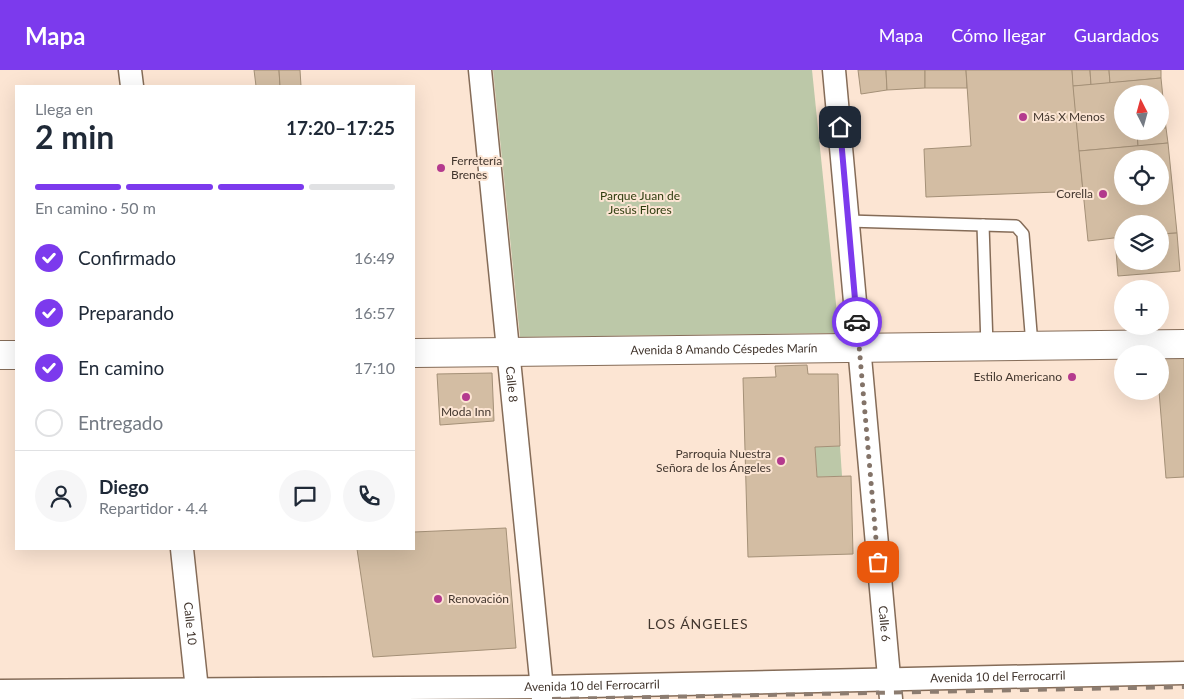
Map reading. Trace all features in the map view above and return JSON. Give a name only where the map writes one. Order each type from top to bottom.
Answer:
[{"type":"street","points":[[130,70],[132,85]]},
{"type":"street","name":"Calle 8","points":[[480,70],[542,693]]},
{"type":"street","name":"Calle 6","points":[[834,70],[890,689]]},
{"type":"street","name":"Avenida 8 Amando Céspedes Marín","points":[[415,353],[1184,344]]},
{"type":"street","points":[[0,355],[15,355]]},
{"type":"street","name":"Calle 10","points":[[182,550],[198,694]]},
{"type":"street","name":"Avenida 10 del Ferrocarril","points":[[0,691],[198,694],[890,689],[1184,673]]},
{"type":"lane","points":[[848,221],[1016,226],[1023,234],[1032,345]]},
{"type":"lane","points":[[983,225],[987,346]]},
{"type":"green space","name":"Parque Juan de Jesús Flores","points":[[493,70],[812,70],[839,333],[520,337]]},
{"type":"green space","points":[[840,446],[842,476],[817,477],[815,447]]},
{"type":"building","points":[[254,70],[279,70],[280,85],[256,85]]},
{"type":"building","points":[[279,70],[300,70],[301,85],[280,85]]},
{"type":"building","points":[[858,70],[886,70],[887,90],[861,94]]},
{"type":"building","points":[[886,70],[925,70],[925,88],[887,90]]},
{"type":"building","points":[[925,70],[966,70],[967,88],[925,88]]},
{"type":"building","name":"Más X Menos","points":[[966,70],[1072,70],[1083,191],[926,197],[924,149],[971,146]]},
{"type":"building","points":[[1072,70],[1090,70],[1091,85],[1073,86]]},
{"type":"building","points":[[1090,70],[1109,70],[1110,83],[1091,85]]},
{"type":"building","points":[[1109,70],[1161,70],[1161,78],[1110,83]]},
{"type":"building","points":[[1161,78],[1162,85],[1114,85],[1114,140],[1138,140],[1138,146],[1079,151],[1073,86]]},
{"type":"building","points":[[1138,140],[1168,140],[1168,143],[1138,146]]},
{"type":"building","name":"Corella","points":[[1168,143],[1169,150],[1114,150],[1114,205],[1169,205],[1169,153],[1177,233],[1169,233],[1169,215],[1114,215],[1114,238],[1088,241],[1079,151]]},
{"type":"building","points":[[1169,233],[1177,233],[1180,271],[1118,276],[1118,270],[1169,270]]},
{"type":"building","points":[[1184,354],[1184,477],[1166,478],[1160,400],[1169,400],[1169,355]]},
{"type":"building","name":"Parroquia Nuestra Señora de los Ángeles","points":[[807,365],[808,374],[838,374],[840,446],[815,447],[817,477],[851,476],[853,554],[748,557],[743,378],[776,377],[775,366]]},
{"type":"building","name":"Moda Inn","points":[[492,373],[494,421],[440,425],[437,374]]},
{"type":"building","name":"Renovación","points":[[506,528],[516,648],[373,657],[357,550],[415,550],[415,532]]},
{"type":"railway","points":[[552,699],[1184,687]]},
{"type":"way so far","points":[[857,322],[878,562]]},
{"type":"place","name":"Más X Menos","points":[[1023,117]]},
{"type":"place","name":"Ferretería Brenes","points":[[441,168]]},
{"type":"place","name":"Corella","points":[[1103,194]]},
{"type":"place","name":"Estilo Americano","points":[[1072,377]]},
{"type":"place","name":"Moda Inn","points":[[466,397]]},
{"type":"place","name":"Parroquia Nuestra Señora de los Ángeles","points":[[781,461]]},
{"type":"place","name":"Renovación","points":[[438,599]]},
{"type":"district","name":"LOS ÁNGELES","points":[[698,624]]},
{"type":"route","points":[[840,127],[857,322]]}]
